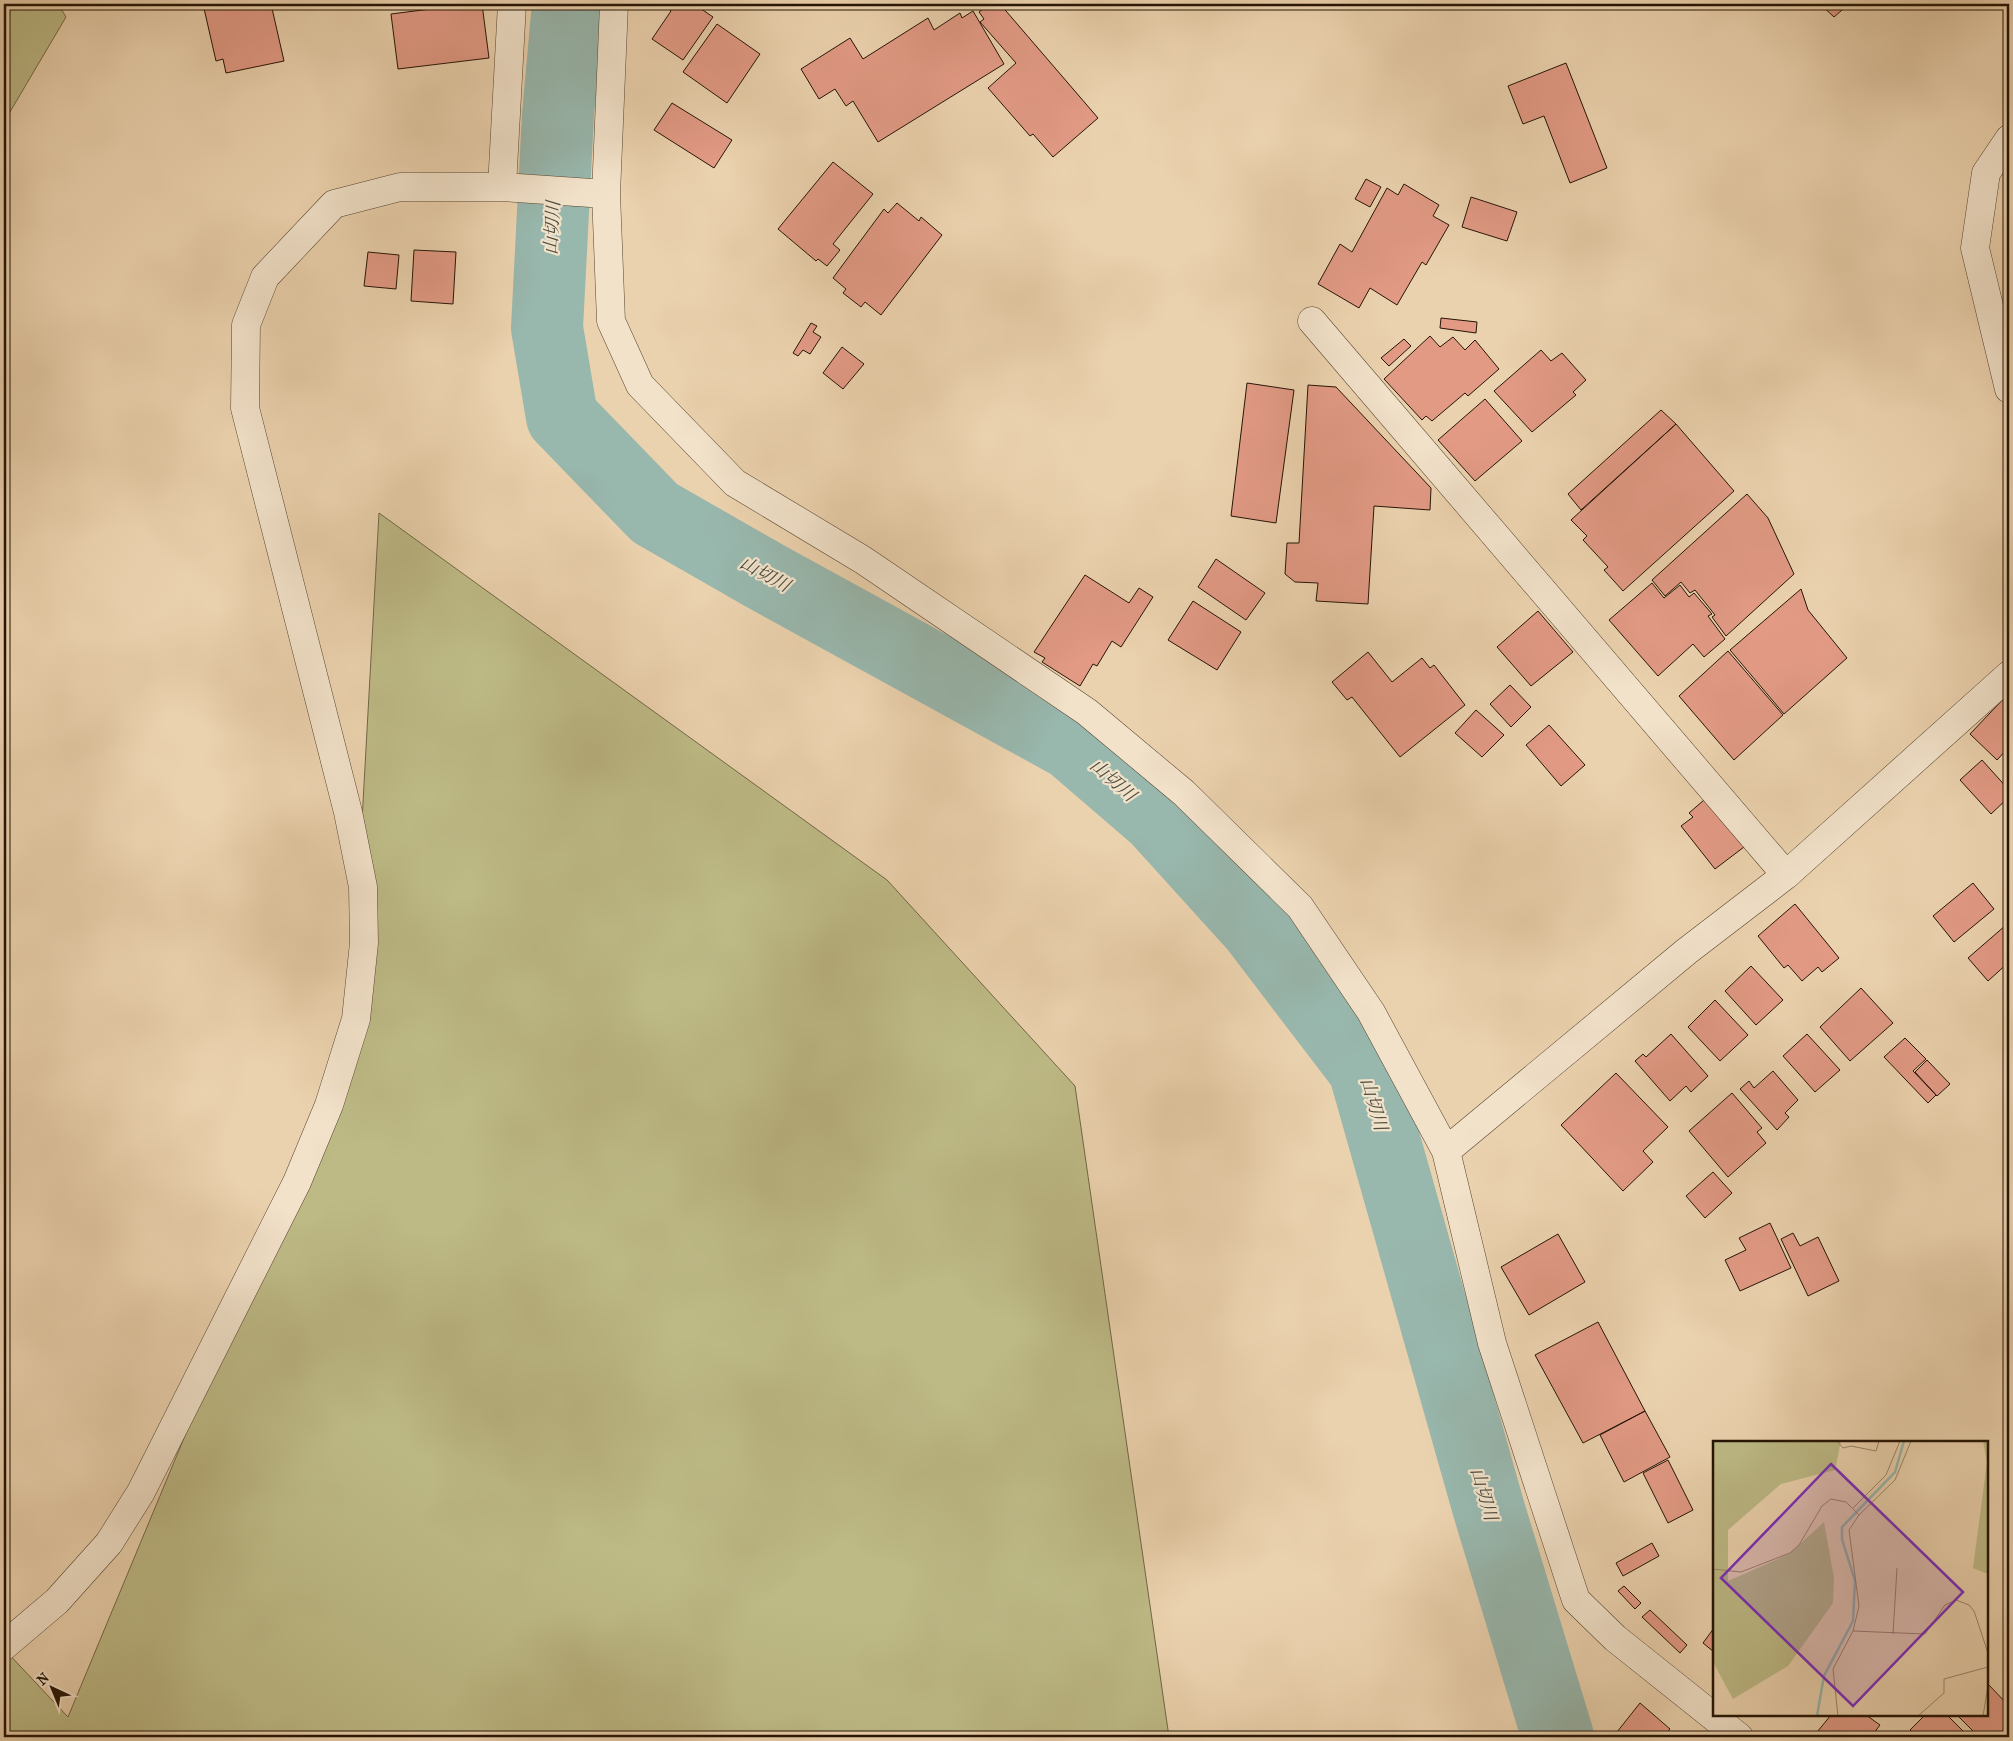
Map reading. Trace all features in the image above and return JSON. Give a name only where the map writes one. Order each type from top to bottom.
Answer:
[{"type":"street","points":[[502,187],[512,4]]},
{"type":"street","points":[[614,4],[606,194],[610,321],[640,385],[735,483],[863,560],[1087,712],[1184,792],[1300,907],[1371,1012],[1446,1151],[1492,1343],[1576,1600],[1615,1638],[1739,1737]]},
{"type":"street","points":[[2009,139],[1986,174],[1975,248],[2009,389]]},
{"type":"street","points":[[4,1646],[57,1601],[109,1543],[141,1492],[297,1182],[329,1105],[356,1019],[364,943],[363,888],[348,812],[245,408],[246,324],[265,277],[334,204],[400,187],[502,187],[606,194]]},
{"type":"street","points":[[1312,321],[1786,875]]},
{"type":"street","points":[[1446,1151],[1687,951],[1786,875],[2009,675]]},
{"type":"shaded area","points":[[4,4],[58,4],[66,17],[4,122]]},
{"type":"shaded area","points":[[379,513],[887,880],[1075,1086],[1169,1737],[4,1737],[4,1649],[68,1717],[350,1039]]},
{"type":"building","points":[[203,4],[271,4],[284,61],[226,73],[223,59],[216,61]]},
{"type":"building","points":[[482,4],[489,58],[398,69],[391,14]]},
{"type":"building","points":[[671,4],[694,4],[713,17],[683,60],[652,39],[671,11],[668,8]]},
{"type":"building","points":[[989,4],[995,7],[1000,4],[1098,118],[1053,157],[1033,134],[1030,136],[988,88],[1016,63],[980,22],[984,19],[979,12]]},
{"type":"building","points":[[1820,4],[1849,4],[1834,17]]},
{"type":"building","points":[[973,11],[1004,64],[878,142],[853,101],[846,106],[835,89],[819,99],[801,69],[850,38],[863,59],[928,18],[934,30],[960,13],[962,18]]},
{"type":"building","points":[[717,24],[760,54],[727,103],[683,72]]},
{"type":"building","points":[[1566,63],[1607,168],[1570,183],[1544,116],[1523,124],[1508,86]]},
{"type":"building","points":[[672,103],[732,140],[714,168],[654,130]]},
{"type":"building","points":[[833,162],[873,194],[833,244],[840,250],[827,266],[818,259],[816,261],[778,229]]},
{"type":"building","points":[[1366,179],[1381,187],[1370,207],[1355,199]]},
{"type":"building","points":[[1404,184],[1439,205],[1433,216],[1449,225],[1426,265],[1422,262],[1397,305],[1370,288],[1359,308],[1318,284],[1340,244],[1352,252],[1387,188],[1398,195]]},
{"type":"building","points":[[1471,197],[1517,212],[1507,241],[1462,227]]},
{"type":"building","points":[[897,203],[919,221],[921,217],[942,235],[881,315],[865,302],[861,307],[843,293],[846,289],[833,278],[884,209],[888,213]]},
{"type":"building","points":[[414,250],[456,252],[453,304],[411,301]]},
{"type":"building","points":[[368,252],[399,255],[396,289],[364,286]]},
{"type":"building","points":[[1441,318],[1477,322],[1476,333],[1440,328]]},
{"type":"building","points":[[811,323],[817,326],[813,332],[821,337],[810,354],[803,350],[798,356],[793,353]]},
{"type":"building","points":[[1430,336],[1440,347],[1453,337],[1465,350],[1475,340],[1499,369],[1468,396],[1465,393],[1432,421],[1426,416],[1422,420],[1384,379]]},
{"type":"building","points":[[1404,339],[1411,346],[1389,366],[1381,358]]},
{"type":"building","points":[[842,347],[864,364],[843,389],[823,373]]},
{"type":"building","points":[[1541,350],[1551,361],[1562,353],[1586,380],[1573,392],[1576,395],[1532,432],[1494,391]]},
{"type":"building","points":[[1247,383],[1294,390],[1276,523],[1231,516]]},
{"type":"building","points":[[1308,385],[1336,387],[1431,488],[1430,510],[1374,506],[1368,604],[1316,601],[1318,583],[1295,582],[1285,574],[1287,543],[1299,543]]},
{"type":"building","points":[[1485,399],[1522,441],[1475,481],[1438,440]]},
{"type":"building","points":[[1661,410],[1676,424],[1581,510],[1568,494]]},
{"type":"building","points":[[1676,424],[1734,491],[1623,591],[1604,570],[1608,567],[1583,540],[1587,536],[1571,520]]},
{"type":"building","points":[[1747,494],[1768,518],[1794,574],[1726,636],[1712,617],[1715,615],[1695,590],[1690,593],[1681,582],[1665,596],[1652,580]]},
{"type":"building","points":[[1216,559],[1265,593],[1246,620],[1198,587]]},
{"type":"building","points":[[1085,575],[1129,603],[1139,588],[1153,597],[1121,647],[1112,641],[1097,666],[1093,664],[1080,686],[1042,662],[1045,658],[1034,652]]},
{"type":"building","points":[[1652,583],[1664,598],[1680,585],[1689,597],[1694,593],[1712,614],[1708,616],[1725,639],[1704,657],[1693,644],[1658,676],[1609,620]]},
{"type":"building","points":[[1801,589],[1808,610],[1847,658],[1784,714],[1730,650]]},
{"type":"building","points":[[1193,601],[1241,632],[1217,670],[1168,640]]},
{"type":"building","points":[[1538,611],[1573,652],[1531,686],[1497,647]]},
{"type":"building","points":[[1728,651],[1783,715],[1734,760],[1679,696]]},
{"type":"building","points":[[1368,652],[1392,682],[1422,658],[1430,668],[1434,665],[1465,705],[1400,757],[1352,697],[1347,700],[1332,682]]},
{"type":"building","points":[[1510,685],[1531,707],[1511,727],[1490,704]]},
{"type":"building","points":[[2009,693],[2009,747],[1997,760],[1970,734]]},
{"type":"building","points":[[1476,710],[1504,735],[1482,757],[1455,733]]},
{"type":"building","points":[[1549,725],[1585,765],[1561,786],[1526,745]]},
{"type":"building","points":[[1982,760],[2009,790],[2009,797],[1991,814],[1960,780]]},
{"type":"building","points":[[1704,800],[1744,847],[1715,869],[1681,826],[1693,817],[1689,813]]},
{"type":"building","points":[[1973,883],[1994,909],[1954,942],[1933,916]]},
{"type":"building","points":[[1795,904],[1839,958],[1822,972],[1818,967],[1802,981],[1788,965],[1784,968],[1758,936]]},
{"type":"building","points":[[2006,925],[2009,929],[2009,962],[1988,981],[1968,958]]},
{"type":"building","points":[[1751,966],[1783,1000],[1756,1025],[1725,991]]},
{"type":"building","points":[[1861,988],[1893,1023],[1850,1061],[1820,1027]]},
{"type":"building","points":[[1715,1000],[1748,1035],[1720,1061],[1688,1027]]},
{"type":"building","points":[[1671,1034],[1708,1076],[1691,1092],[1686,1086],[1670,1101],[1635,1061],[1643,1054],[1646,1057]]},
{"type":"building","points":[[1807,1034],[1840,1070],[1815,1092],[1783,1056]]},
{"type":"building","points":[[1905,1038],[1926,1059],[1913,1071],[1936,1095],[1928,1103],[1884,1057]]},
{"type":"building","points":[[1927,1060],[1950,1084],[1937,1096],[1915,1072]]},
{"type":"building","points":[[1773,1071],[1798,1100],[1785,1113],[1789,1117],[1777,1130],[1740,1089],[1749,1081],[1754,1088]]},
{"type":"building","points":[[1616,1073],[1668,1127],[1643,1151],[1653,1162],[1623,1191],[1561,1125]]},
{"type":"building","points":[[1732,1093],[1762,1128],[1757,1132],[1766,1143],[1728,1177],[1689,1131]]},
{"type":"building","points":[[1713,1172],[1732,1193],[1705,1218],[1686,1196]]},
{"type":"building","points":[[1770,1223],[1791,1268],[1740,1291],[1725,1260],[1746,1250],[1739,1238]]},
{"type":"building","points":[[1793,1233],[1800,1246],[1818,1237],[1839,1281],[1808,1296],[1781,1239]]},
{"type":"building","points":[[1558,1234],[1585,1282],[1529,1315],[1501,1267]]},
{"type":"building","points":[[1598,1322],[1645,1411],[1583,1443],[1535,1355]]},
{"type":"building","points":[[1645,1411],[1670,1457],[1624,1482],[1600,1435]]},
{"type":"building","points":[[1668,1460],[1693,1510],[1668,1523],[1643,1473]]},
{"type":"building","points":[[1652,1543],[1659,1556],[1623,1576],[1616,1563]]},
{"type":"building","points":[[1624,1586],[1641,1603],[1635,1609],[1618,1591]]},
{"type":"building","points":[[1650,1610],[1687,1645],[1680,1653],[1642,1617]]},
{"type":"building","points":[[1713,1629],[1713,1651],[1703,1643]]},
{"type":"building","points":[[1988,1684],[2009,1706],[2009,1737],[1979,1737],[1958,1716],[1988,1716]]},
{"type":"building","points":[[1640,1703],[1670,1729],[1663,1737],[1613,1737]]},
{"type":"building","points":[[1830,1716],[1867,1716],[1880,1725],[1871,1737],[1813,1737]]},
{"type":"building","points":[[1924,1716],[1948,1716],[1969,1737],[1917,1737],[1910,1730]]},
{"type":"waterway","name":"山切川","points":[[568,4],[558,115],[547,328],[562,417],[655,513],[765,576],[1071,744],[1157,818],[1254,925],[1364,1069],[1489,1510],[1558,1737]]}]
